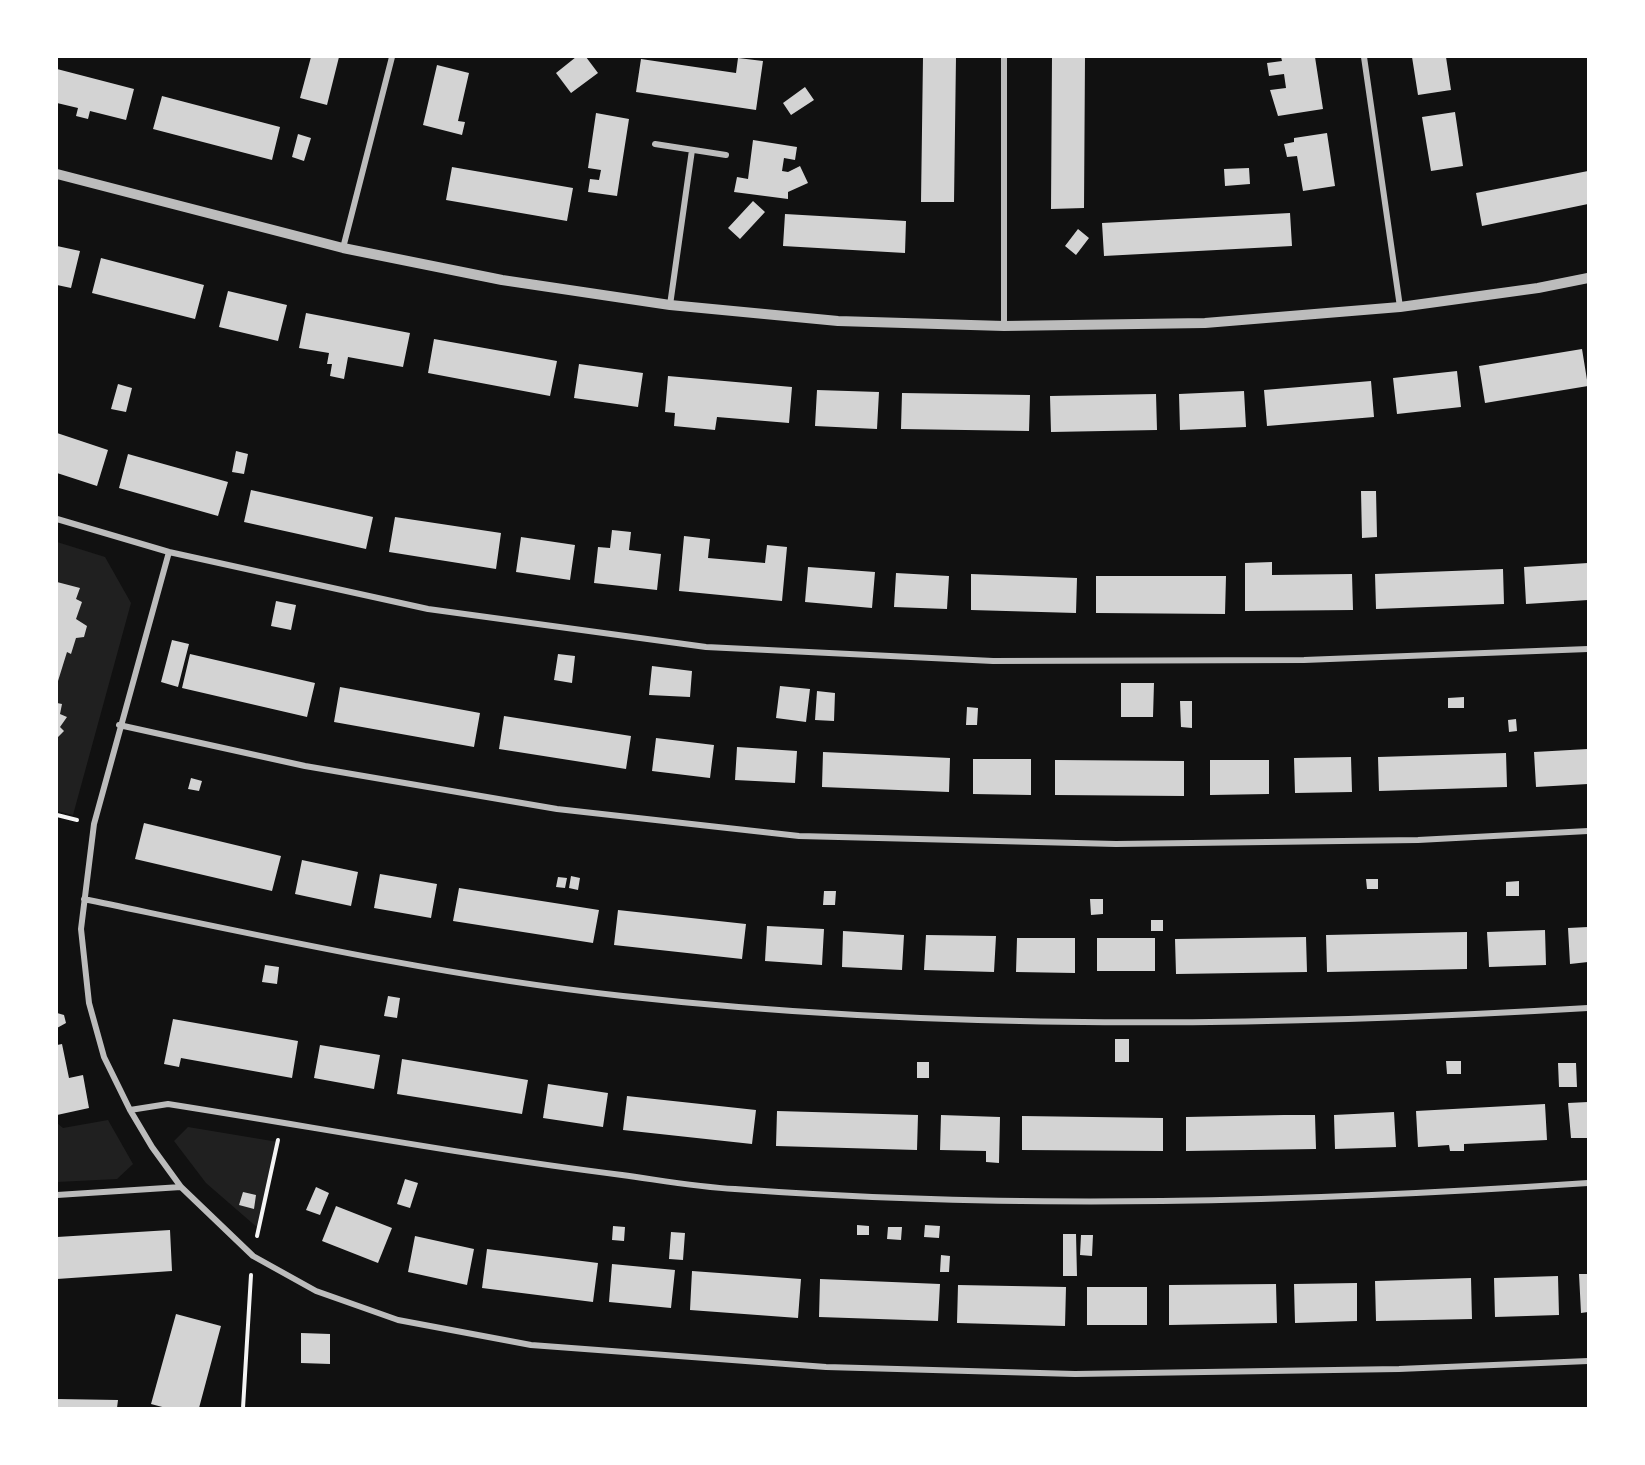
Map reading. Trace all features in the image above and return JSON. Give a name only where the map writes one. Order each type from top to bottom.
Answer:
[{"type":"street","points":[[343,248],[392,57]]},
{"type":"street","points":[[1004,57],[1004,326]]},
{"type":"street","points":[[1364,57],[1400,307]]},
{"type":"street","points":[[655,144],[726,155]]},
{"type":"street","points":[[670,305],[692,150]]},
{"type":"street","points":[[57,174],[343,248],[502,280],[670,305],[838,321],[1004,326],[1205,323],[1400,307],[1538,288],[1588,278]]},
{"type":"street","points":[[57,519],[169,552],[428,609],[706,647],[993,661],[1304,660],[1588,649]]},
{"type":"street","points":[[169,552],[119,725],[94,824],[81,929],[89,1003],[104,1057],[130,1110],[181,1187],[253,1257],[316,1291],[398,1320],[531,1345],[826,1367],[1075,1374],[1399,1370],[1588,1361]]},
{"type":"street","points":[[119,725],[305,766],[557,809],[799,836],[1116,844],[1418,840],[1588,831]]},
{"type":"street","points":[[84,899],[350,955],[621,996],[848,1014],[1133,1022],[1444,1017],[1588,1008]]},
{"type":"street","points":[[130,1110],[168,1104],[520,1163],[733,1189],[998,1201],[1222,1200],[1428,1194],[1588,1184]]},
{"type":"street","points":[[57,1195],[181,1187]]},
{"type":"shaded area","points":[[57,542],[105,557],[131,603],[73,815],[57,811]]},
{"type":"shaded area","points":[[108,1120],[133,1164],[117,1179],[57,1182],[57,1123],[63,1128]]},
{"type":"shaded area","points":[[188,1127],[278,1142],[259,1229],[206,1183],[174,1141]]},
{"type":"building","points":[[311,57],[339,57],[327,105],[300,98]]},
{"type":"building","points":[[576,57],[586,57],[598,73],[571,93],[556,73]]},
{"type":"building","points":[[923,57],[956,57],[954,202],[921,202]]},
{"type":"building","points":[[1052,57],[1085,57],[1084,208],[1051,209]]},
{"type":"building","points":[[1281,57],[1315,57],[1323,109],[1278,116],[1270,90],[1286,88],[1284,74],[1269,76],[1267,63],[1282,61]]},
{"type":"building","points":[[1412,57],[1446,57],[1451,90],[1418,95]]},
{"type":"building","points":[[738,58],[763,61],[756,110],[636,92],[641,59],[736,73]]},
{"type":"building","points":[[437,65],[469,73],[458,121],[465,122],[462,135],[423,125]]},
{"type":"building","points":[[57,69],[134,89],[126,120],[90,111],[88,119],[76,116],[78,108],[57,103]]},
{"type":"building","points":[[805,87],[814,100],[791,115],[783,103]]},
{"type":"building","points":[[162,96],[280,127],[272,160],[153,129]]},
{"type":"building","points":[[1455,112],[1463,166],[1431,171],[1422,117]]},
{"type":"building","points":[[596,113],[629,119],[617,196],[588,192],[590,179],[599,180],[601,170],[588,168]]},
{"type":"building","points":[[1327,133],[1335,186],[1303,191],[1297,156],[1287,157],[1284,144],[1294,142],[1294,138]]},
{"type":"building","points":[[298,134],[311,138],[304,161],[292,157]]},
{"type":"building","points":[[753,140],[797,147],[795,160],[784,158],[782,171],[788,172],[800,166],[808,183],[788,192],[788,199],[734,192],[737,177],[748,179]]},
{"type":"building","points":[[452,167],[573,188],[567,221],[446,200]]},
{"type":"building","points":[[1249,168],[1250,184],[1225,186],[1224,169]]},
{"type":"building","points":[[1588,171],[1588,204],[1482,226],[1476,193]]},
{"type":"building","points":[[753,201],[765,212],[740,239],[728,228]]},
{"type":"building","points":[[1290,213],[1292,246],[1104,256],[1102,223]]},
{"type":"building","points":[[785,214],[906,221],[905,253],[783,246]]},
{"type":"building","points":[[1078,229],[1089,238],[1076,255],[1065,246]]},
{"type":"building","points":[[57,246],[80,251],[71,288],[57,285]]},
{"type":"building","points":[[101,258],[204,285],[195,319],[92,293]]},
{"type":"building","points":[[228,291],[287,305],[278,341],[219,327]]},
{"type":"building","points":[[306,313],[410,333],[403,367],[348,357],[344,379],[330,376],[332,364],[327,364],[329,353],[299,348]]},
{"type":"building","points":[[434,339],[557,361],[550,396],[428,373]]},
{"type":"building","points":[[1582,349],[1588,386],[1485,403],[1479,366]]},
{"type":"building","points":[[579,364],[643,373],[638,407],[574,398]]},
{"type":"building","points":[[1457,371],[1461,407],[1397,414],[1393,378]]},
{"type":"building","points":[[668,376],[792,387],[789,423],[717,417],[715,430],[674,426],[675,413],[665,412]]},
{"type":"building","points":[[1371,381],[1374,417],[1267,426],[1264,390]]},
{"type":"building","points":[[118,384],[132,388],[126,412],[111,409]]},
{"type":"building","points":[[817,390],[879,392],[877,429],[815,426]]},
{"type":"building","points":[[1244,391],[1246,427],[1180,430],[1179,394]]},
{"type":"building","points":[[902,393],[1030,395],[1029,431],[901,429]]},
{"type":"building","points":[[1156,394],[1157,430],[1051,432],[1050,396]]},
{"type":"building","points":[[57,433],[108,450],[97,486],[57,473]]},
{"type":"building","points":[[236,451],[248,454],[244,474],[232,472]]},
{"type":"building","points":[[128,454],[228,482],[218,516],[119,488]]},
{"type":"building","points":[[251,490],[373,517],[366,549],[244,522]]},
{"type":"building","points":[[1361,491],[1376,491],[1377,537],[1362,538]]},
{"type":"building","points":[[395,517],[501,533],[496,569],[389,552]]},
{"type":"building","points":[[612,530],[631,532],[629,550],[661,554],[657,590],[594,583],[598,547],[610,548]]},
{"type":"building","points":[[684,536],[710,539],[708,558],[765,563],[767,545],[787,547],[782,601],[679,591]]},
{"type":"building","points":[[521,537],[575,545],[570,580],[516,572]]},
{"type":"building","points":[[1272,562],[1272,575],[1352,574],[1353,610],[1245,611],[1245,563]]},
{"type":"building","points":[[1588,563],[1588,600],[1526,604],[1524,567]]},
{"type":"building","points":[[808,567],[875,572],[872,608],[805,602]]},
{"type":"building","points":[[1503,569],[1504,604],[1376,609],[1375,574]]},
{"type":"building","points":[[896,573],[949,576],[947,609],[894,607]]},
{"type":"building","points":[[971,574],[1077,578],[1076,613],[971,610]]},
{"type":"building","points":[[1096,576],[1226,576],[1225,614],[1096,613]]},
{"type":"building","points":[[57,582],[80,588],[76,599],[82,602],[76,619],[87,626],[84,637],[76,638],[71,654],[67,652],[58,681]]},
{"type":"building","points":[[276,601],[296,605],[291,630],[271,626]]},
{"type":"building","points":[[172,640],[189,644],[178,687],[161,682]]},
{"type":"building","points":[[190,654],[315,683],[307,717],[182,688]]},
{"type":"building","points":[[558,654],[575,656],[572,683],[554,680]]},
{"type":"building","points":[[652,666],[692,671],[690,697],[649,695]]},
{"type":"building","points":[[1121,683],[1154,683],[1153,717],[1121,717]]},
{"type":"building","points":[[780,686],[810,689],[806,722],[776,718]]},
{"type":"building","points":[[340,687],[480,713],[474,747],[334,722]]},
{"type":"building","points":[[817,691],[835,693],[834,721],[815,720]]},
{"type":"building","points":[[1464,697],[1464,708],[1448,708],[1448,698]]},
{"type":"building","points":[[1180,701],[1192,701],[1192,728],[1181,727]]},
{"type":"building","points":[[57,703],[62,704],[60,714],[67,717],[60,727],[64,731],[57,738]]},
{"type":"building","points":[[967,707],[978,708],[977,725],[966,725]]},
{"type":"building","points":[[504,716],[631,736],[626,769],[499,749]]},
{"type":"building","points":[[1516,719],[1517,731],[1509,732],[1508,720]]},
{"type":"building","points":[[656,738],[714,745],[710,778],[652,771]]},
{"type":"building","points":[[737,747],[797,751],[795,783],[735,780]]},
{"type":"building","points":[[1588,749],[1588,784],[1536,787],[1534,752]]},
{"type":"building","points":[[823,752],[950,758],[949,792],[822,787]]},
{"type":"building","points":[[1506,753],[1507,787],[1379,791],[1378,757]]},
{"type":"building","points":[[1351,757],[1352,792],[1295,793],[1294,758]]},
{"type":"building","points":[[973,759],[1031,759],[1031,795],[973,794]]},
{"type":"building","points":[[1055,760],[1184,761],[1184,796],[1055,795]]},
{"type":"building","points":[[1210,760],[1269,760],[1269,794],[1210,795]]},
{"type":"building","points":[[191,778],[202,781],[199,791],[188,789]]},
{"type":"building","points":[[144,823],[281,856],[272,891],[135,859]]},
{"type":"building","points":[[302,860],[358,872],[351,906],[295,894]]},
{"type":"building","points":[[380,874],[437,884],[431,918],[374,908]]},
{"type":"building","points":[[571,876],[580,878],[578,890],[569,888]]},
{"type":"building","points":[[558,877],[567,878],[565,888],[556,887]]},
{"type":"building","points":[[1366,879],[1378,879],[1378,889],[1367,889]]},
{"type":"building","points":[[1519,881],[1519,896],[1506,896],[1506,882]]},
{"type":"building","points":[[459,888],[599,910],[593,943],[453,921]]},
{"type":"building","points":[[824,891],[836,891],[835,905],[823,905]]},
{"type":"building","points":[[1090,899],[1103,899],[1103,914],[1091,915]]},
{"type":"building","points":[[618,910],[746,924],[742,959],[614,945]]},
{"type":"building","points":[[1151,920],[1163,920],[1163,931],[1151,931]]},
{"type":"building","points":[[767,926],[824,929],[822,965],[765,961]]},
{"type":"building","points":[[1588,927],[1588,962],[1570,964],[1568,928]]},
{"type":"building","points":[[1545,930],[1546,965],[1489,967],[1487,932]]},
{"type":"building","points":[[843,931],[904,935],[902,970],[842,967]]},
{"type":"building","points":[[1467,932],[1467,969],[1327,972],[1326,935]]},
{"type":"building","points":[[926,935],[996,936],[994,972],[924,970]]},
{"type":"building","points":[[1306,937],[1307,972],[1176,974],[1175,939]]},
{"type":"building","points":[[1017,938],[1075,938],[1075,973],[1016,972]]},
{"type":"building","points":[[1097,938],[1155,938],[1155,971],[1097,971]]},
{"type":"building","points":[[265,965],[279,967],[277,984],[262,982]]},
{"type":"building","points":[[388,996],[400,998],[397,1018],[384,1016]]},
{"type":"building","points":[[57,1013],[64,1015],[66,1023],[57,1028]]},
{"type":"building","points":[[173,1019],[298,1041],[292,1078],[181,1058],[179,1067],[164,1064]]},
{"type":"building","points":[[1115,1039],[1129,1039],[1129,1062],[1115,1062]]},
{"type":"building","points":[[62,1044],[69,1078],[83,1075],[89,1108],[57,1115],[57,1045]]},
{"type":"building","points":[[320,1045],[380,1055],[374,1089],[314,1078]]},
{"type":"building","points":[[402,1059],[528,1080],[522,1114],[397,1094]]},
{"type":"building","points":[[1446,1061],[1461,1061],[1461,1074],[1447,1074]]},
{"type":"building","points":[[917,1062],[929,1062],[929,1078],[917,1078]]},
{"type":"building","points":[[1558,1063],[1576,1063],[1577,1087],[1559,1087]]},
{"type":"building","points":[[548,1084],[608,1093],[603,1127],[543,1118]]},
{"type":"building","points":[[627,1096],[756,1110],[752,1144],[623,1130]]},
{"type":"building","points":[[1588,1102],[1588,1138],[1571,1138],[1568,1103]]},
{"type":"building","points":[[1545,1104],[1547,1140],[1464,1144],[1464,1151],[1450,1151],[1449,1145],[1418,1147],[1416,1111]]},
{"type":"building","points":[[777,1111],[918,1115],[917,1150],[776,1146]]},
{"type":"building","points":[[1394,1112],[1396,1147],[1335,1149],[1334,1115]]},
{"type":"building","points":[[941,1115],[1000,1117],[999,1163],[986,1162],[986,1151],[940,1150]]},
{"type":"building","points":[[1315,1115],[1316,1149],[1186,1151],[1186,1117]]},
{"type":"building","points":[[1022,1116],[1163,1118],[1163,1151],[1022,1150]]},
{"type":"building","points":[[405,1179],[418,1183],[410,1208],[397,1204]]},
{"type":"building","points":[[316,1187],[329,1193],[320,1215],[306,1210]]},
{"type":"building","points":[[243,1192],[256,1195],[254,1209],[239,1205]]},
{"type":"building","points":[[336,1206],[392,1228],[378,1263],[322,1241]]},
{"type":"building","points":[[857,1225],[869,1226],[869,1235],[857,1235]]},
{"type":"building","points":[[925,1225],[940,1226],[939,1238],[924,1237]]},
{"type":"building","points":[[613,1226],[625,1227],[624,1241],[612,1240]]},
{"type":"building","points":[[888,1227],[902,1227],[901,1240],[887,1239]]},
{"type":"building","points":[[170,1230],[172,1271],[57,1279],[57,1237]]},
{"type":"building","points":[[671,1232],[685,1233],[683,1260],[669,1259]]},
{"type":"building","points":[[1063,1234],[1076,1234],[1077,1276],[1063,1276]]},
{"type":"building","points":[[1081,1235],[1093,1235],[1092,1256],[1080,1255]]},
{"type":"building","points":[[415,1236],[474,1249],[467,1285],[408,1272]]},
{"type":"building","points":[[487,1249],[598,1263],[593,1302],[482,1288]]},
{"type":"building","points":[[941,1255],[950,1256],[949,1272],[940,1272]]},
{"type":"building","points":[[612,1264],[675,1270],[671,1308],[609,1302]]},
{"type":"building","points":[[692,1271],[801,1279],[798,1318],[690,1310]]},
{"type":"building","points":[[1579,1274],[1588,1274],[1588,1312],[1581,1313]]},
{"type":"building","points":[[1558,1276],[1559,1315],[1495,1317],[1494,1278]]},
{"type":"building","points":[[1471,1278],[1472,1319],[1376,1321],[1375,1281]]},
{"type":"building","points":[[820,1279],[940,1284],[938,1321],[819,1317]]},
{"type":"building","points":[[1357,1283],[1357,1321],[1295,1323],[1294,1284]]},
{"type":"building","points":[[1276,1284],[1277,1323],[1169,1325],[1169,1285]]},
{"type":"building","points":[[958,1285],[1066,1287],[1065,1326],[957,1323]]},
{"type":"building","points":[[1087,1287],[1147,1287],[1147,1325],[1087,1325]]},
{"type":"building","points":[[176,1314],[221,1326],[199,1408],[166,1408],[151,1404]]},
{"type":"building","points":[[301,1333],[330,1334],[330,1364],[301,1363]]},
{"type":"building","points":[[57,1399],[118,1400],[117,1408],[57,1408]]}]
